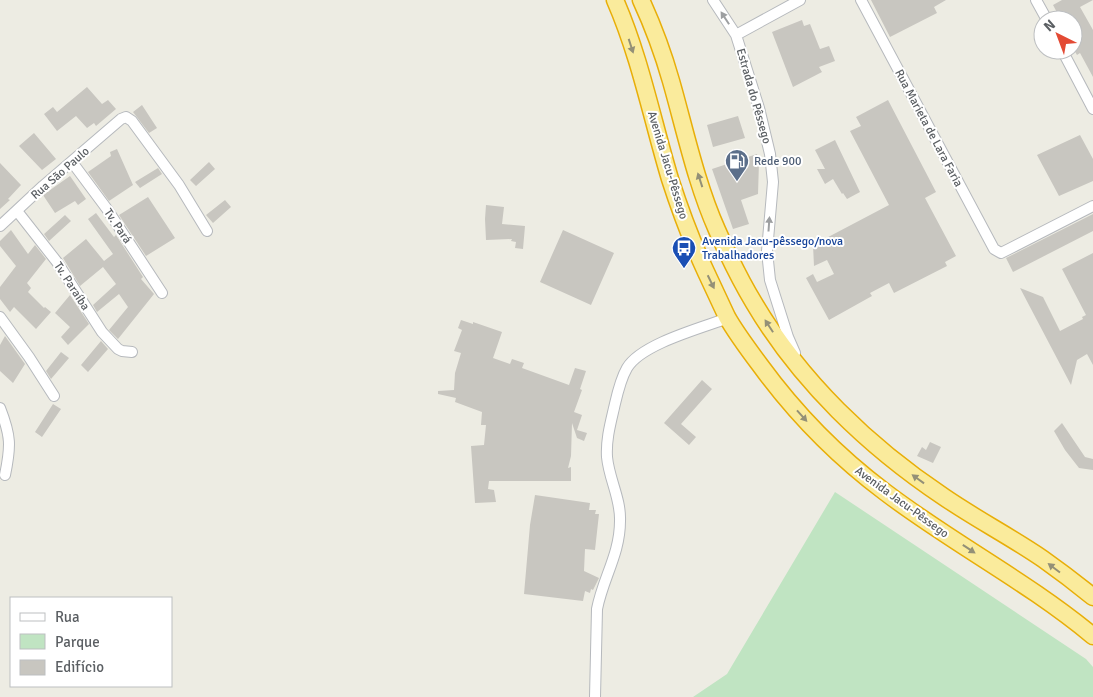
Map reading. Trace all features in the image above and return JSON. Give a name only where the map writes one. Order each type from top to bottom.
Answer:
[{"type":"highway","name":"Avenida Jacu-Pêssego","points":[[615,0],[642,78],[670,178],[687,229],[728,318],[780,392],[809,425],[846,460],[885,492],[1028,588],[1093,636]]},
{"type":"highway","name":"Avenida Jacu-Pêssego","points":[[641,0],[670,78],[716,228],[753,303],[803,372],[858,429],[891,459],[944,497],[1044,560],[1093,597]]},
{"type":"street","name":"Estrada do Pêssego","points":[[713,0],[736,35],[759,108],[770,154],[773,182],[767,251],[770,280],[788,337],[803,372]]},
{"type":"street","points":[[736,35],[800,0]]},
{"type":"street","name":"Rua Marieta de Lara Faria","points":[[861,0],[992,246],[997,252],[1001,253],[1093,206]]},
{"type":"street","points":[[1067,60],[1093,109]]},
{"type":"street","name":"Rua São Paulo","points":[[0,226],[121,119],[126,118],[132,120],[179,186],[206,231]]},
{"type":"street","name":"Tv. Pará","points":[[72,162],[107,209],[162,293]]},
{"type":"street","name":"Tv. Paraíba","points":[[17,211],[57,262],[102,332],[118,349],[132,352]]},
{"type":"street","points":[[0,317],[54,396]]},
{"type":"street","points":[[595,697],[597,609],[616,551],[621,519],[607,459],[607,445],[610,422],[624,374],[633,361],[644,352],[664,342],[728,318]]},
{"type":"street","points":[[0,408],[8,433],[10,450],[5,475]]},
{"type":"green space","points":[[835,492],[1086,659],[1093,667],[1093,697],[693,697],[727,674]]},
{"type":"building","points":[[871,0],[946,0],[934,7],[937,13],[890,37]]},
{"type":"building","points":[[1062,0],[1093,0],[1080,7],[1082,10],[1056,10],[1053,5]]},
{"type":"building","points":[[1083,12],[1093,30],[1093,77],[1083,59]]},
{"type":"building","points":[[802,20],[804,26],[810,24],[820,49],[829,46],[835,61],[819,67],[822,72],[793,87],[772,32]]},
{"type":"building","points":[[87,87],[102,104],[108,100],[116,109],[96,126],[94,123],[87,128],[76,116],[57,131],[44,114],[53,107],[57,112]]},
{"type":"building","points":[[888,100],[936,192],[925,198],[956,256],[945,262],[947,266],[894,293],[889,283],[870,293],[872,296],[829,320],[806,278],[813,274],[817,282],[834,274],[827,260],[814,266],[813,245],[889,205],[850,131],[861,126],[856,117]]},
{"type":"building","points":[[142,105],[157,128],[149,133],[133,112]]},
{"type":"building","points":[[738,116],[745,138],[713,147],[707,125]]},
{"type":"building","points":[[34,133],[56,159],[42,170],[19,146]]},
{"type":"building","points":[[1080,135],[1093,159],[1093,181],[1059,196],[1037,155]]},
{"type":"building","points":[[835,140],[860,192],[847,199],[833,179],[825,184],[817,169],[825,169],[815,150]]},
{"type":"building","points":[[117,149],[133,185],[109,201],[88,172],[111,156],[110,152]]},
{"type":"building","name":"Rede 900","points":[[757,154],[759,162],[758,194],[741,200],[749,224],[733,229],[712,169]]},
{"type":"building","points":[[209,162],[215,169],[196,186],[190,180]]},
{"type":"building","points":[[0,163],[21,185],[8,199],[10,200],[0,209]]},
{"type":"building","points":[[158,168],[162,174],[140,188],[135,182]]},
{"type":"building","points":[[70,176],[86,199],[78,205],[75,201],[55,213],[43,195]]},
{"type":"building","points":[[148,197],[175,238],[146,256],[119,215]]},
{"type":"building","points":[[225,200],[231,207],[213,223],[206,215]]},
{"type":"building","points":[[486,205],[504,207],[502,224],[525,226],[523,249],[515,248],[516,242],[511,241],[512,239],[486,240]]},
{"type":"building","points":[[96,213],[114,237],[116,235],[143,277],[141,279],[154,294],[118,339],[109,330],[128,307],[119,294],[97,312],[93,305],[116,284],[103,267],[80,286],[63,258],[86,239],[104,261],[113,254],[88,219]]},
{"type":"building","points":[[1093,214],[1093,231],[1013,272],[1006,258]]},
{"type":"building","points":[[65,215],[71,221],[49,241],[44,234]]},
{"type":"building","points":[[11,230],[28,254],[35,245],[46,259],[27,283],[31,288],[28,292],[44,308],[51,312],[36,329],[14,307],[10,312],[0,299],[0,287],[16,266],[0,246],[0,241]]},
{"type":"building","points":[[563,230],[614,253],[591,305],[540,282]]},
{"type":"building","points":[[1093,253],[1093,365],[1087,354],[1077,360],[1071,385],[1020,288],[1043,297],[1060,331],[1083,319],[1082,317],[1086,315],[1062,269]]},
{"type":"building","points":[[70,295],[89,324],[68,345],[61,337],[70,327],[55,313]]},
{"type":"building","points":[[461,320],[502,332],[493,358],[510,364],[512,359],[524,363],[522,368],[569,385],[575,368],[586,371],[574,412],[582,415],[577,430],[587,433],[584,441],[577,438],[572,423],[571,456],[568,468],[571,467],[571,481],[489,481],[488,489],[494,490],[496,502],[475,503],[471,446],[484,445],[486,425],[481,425],[482,412],[455,402],[456,398],[438,394],[438,391],[454,390],[455,373],[461,353],[454,351],[462,330],[458,328]]},
{"type":"building","points":[[5,336],[25,364],[13,383],[0,371],[0,345]]},
{"type":"building","points":[[101,341],[108,349],[88,372],[81,365]]},
{"type":"building","points":[[61,352],[69,358],[51,379],[46,371]]},
{"type":"building","points":[[702,380],[712,389],[681,424],[696,437],[689,445],[664,423]]},
{"type":"building","points":[[53,404],[61,409],[42,437],[35,432]]},
{"type":"building","points":[[1062,423],[1085,457],[1093,459],[1093,470],[1079,468],[1065,450],[1054,431]]},
{"type":"building","points":[[930,442],[941,447],[933,463],[917,456],[922,447],[926,450]]},
{"type":"building","points":[[535,495],[590,503],[589,510],[596,510],[595,514],[599,514],[595,550],[585,549],[584,571],[599,578],[590,593],[585,591],[583,601],[524,594],[530,525]]},
{"type":"place","name":"Rede 900","points":[[737,182]]},
{"type":"place","name":"Avenida Jacu-pêssego/nova Trabalhadores","points":[[684,269]]}]
